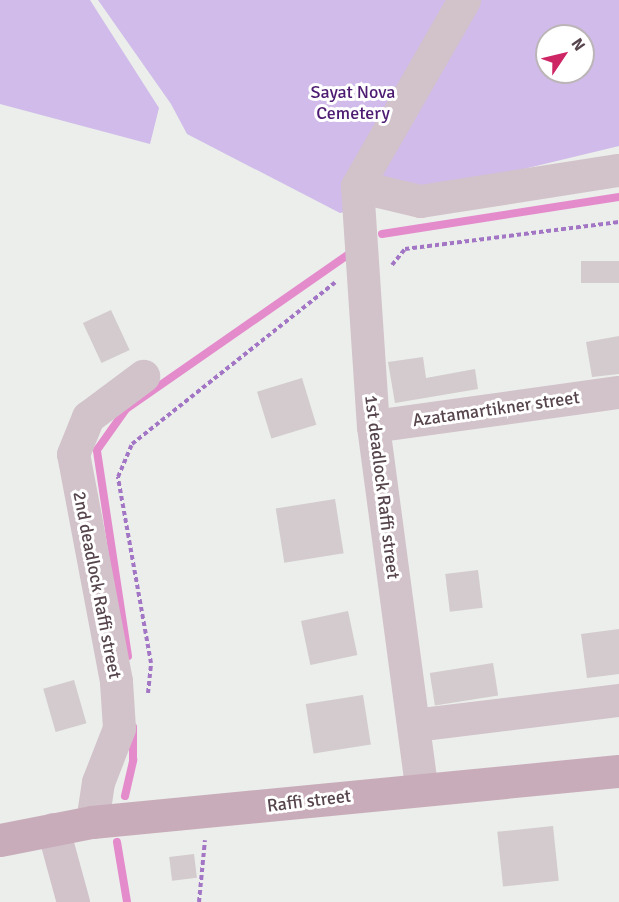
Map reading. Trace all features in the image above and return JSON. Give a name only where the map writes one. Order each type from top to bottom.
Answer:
[{"type":"main road","name":"Raffi street","points":[[0,840],[92,822],[207,813],[421,788],[619,771]]},
{"type":"street","points":[[464,0],[357,186],[420,201],[619,170]]},
{"type":"street","name":"1st deadlock Raffi street","points":[[357,186],[373,426],[421,788]]},
{"type":"street","name":"2nd deadlock Raffi street","points":[[92,822],[99,782],[119,728],[116,681],[72,454],[88,417],[142,376]]},
{"type":"street","name":"Azatamartikner street","points":[[373,426],[619,392]]},
{"type":"street","points":[[414,725],[619,700]]},
{"type":"street","points":[[53,829],[73,902]]},
{"type":"path","points":[[148,693],[151,663],[118,477],[132,444],[332,282],[362,282],[382,276],[405,249],[619,222]]},
{"type":"path","points":[[199,902],[207,813]]},
{"type":"green space","points":[[0,0],[90,0],[159,108],[150,144],[0,104]]},
{"type":"green space","name":"Sayat Nova Cemetery","points":[[98,0],[619,0],[619,146],[340,213],[187,134],[171,104]]},
{"type":"building","points":[[581,261],[619,261],[619,283],[581,283]]},
{"type":"building","points":[[111,310],[130,350],[101,363],[83,323]]},
{"type":"building","points":[[619,336],[619,374],[592,377],[586,342]]},
{"type":"building","points":[[423,357],[426,378],[475,369],[478,389],[395,403],[388,362]]},
{"type":"building","points":[[302,378],[316,425],[271,439],[257,392]]},
{"type":"building","points":[[335,499],[344,553],[284,563],[276,508]]},
{"type":"building","points":[[478,570],[483,608],[450,612],[445,574]]},
{"type":"building","points":[[348,611],[357,655],[310,665],[301,621]]},
{"type":"building","points":[[619,629],[619,674],[587,678],[581,634]]},
{"type":"building","points":[[493,663],[498,696],[435,706],[430,673]]},
{"type":"building","points":[[74,680],[86,723],[56,732],[43,689]]},
{"type":"building","points":[[363,695],[371,744],[314,753],[306,704]]},
{"type":"building","points":[[553,826],[559,881],[503,887],[497,832]]},
{"type":"building","points":[[194,854],[197,878],[172,881],[169,857]]},
{"type":"waterway","points":[[382,234],[619,197]]},
{"type":"waterway","points":[[128,656],[97,450],[126,409],[349,254]]},
{"type":"waterway","points":[[125,796],[133,760],[133,727]]},
{"type":"waterway","points":[[117,842],[127,902]]}]
